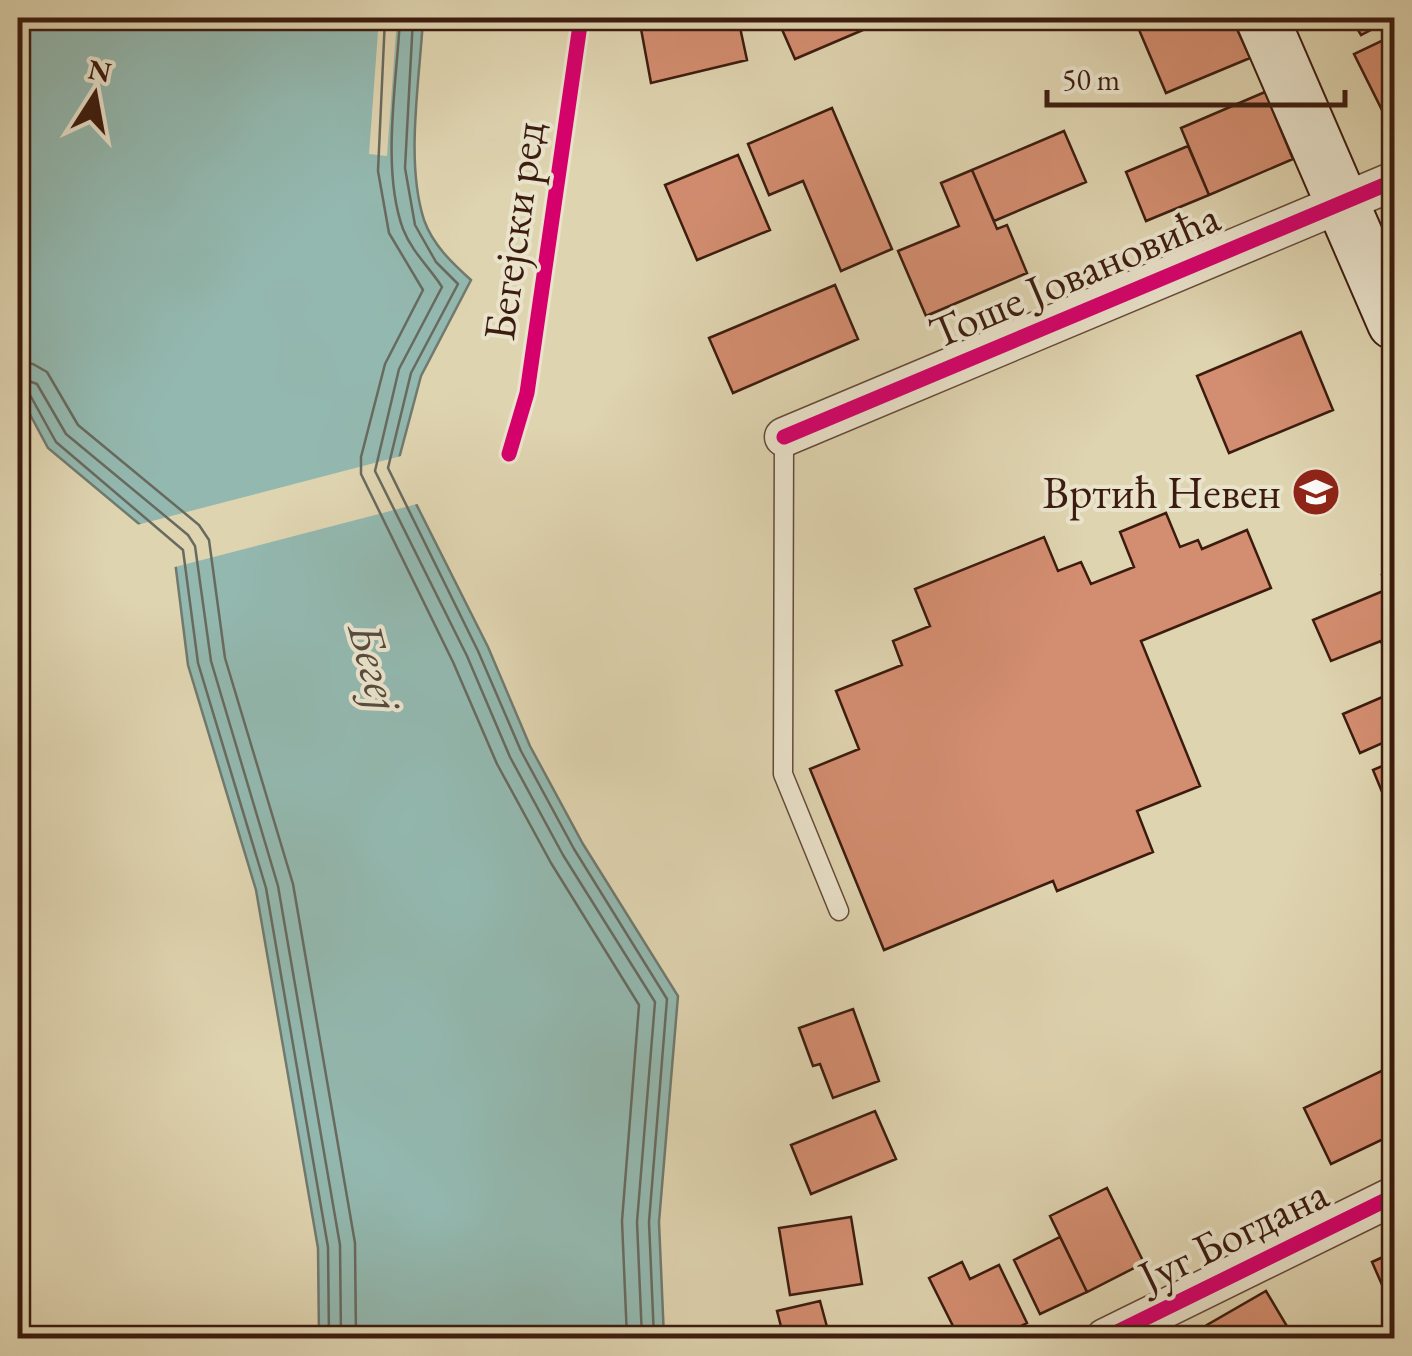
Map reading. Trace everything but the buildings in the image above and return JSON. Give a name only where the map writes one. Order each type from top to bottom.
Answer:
[{"type":"street","points":[[1262,18],[1394,323]]},
{"type":"street","name":"Тоше Јовановића","points":[[784,437],[1394,180]]},
{"type":"street","name":"Југ Богдана","points":[[1105,1338],[1163,1326],[1394,1196]]},
{"type":"lane","points":[[784,437],[783,774],[839,912]]},
{"type":"water","name":"Бегеј","points":[[18,18],[423,18],[415,146],[418,197],[432,238],[471,280],[421,376],[397,466],[488,647],[530,746],[583,844],[678,996],[659,1222],[664,1338],[319,1338],[318,1248],[256,890],[188,665],[174,553],[48,448],[18,392]]},
{"type":"pier","points":[[379,18],[397,18],[387,156],[369,154]]},
{"type":"pier","points":[[405,455],[402,465],[421,503],[171,568],[169,556],[133,526]]},
{"type":"cycle path","name":"Бегејски ред","points":[[509,454],[527,393],[581,18]]},
{"type":"cycle path","points":[[784,437],[1394,181]]},
{"type":"cycle path","points":[[1105,1338],[1394,1196]]},
{"type":"place","name":"Вртић Невен","points":[[1316,492]]}]
